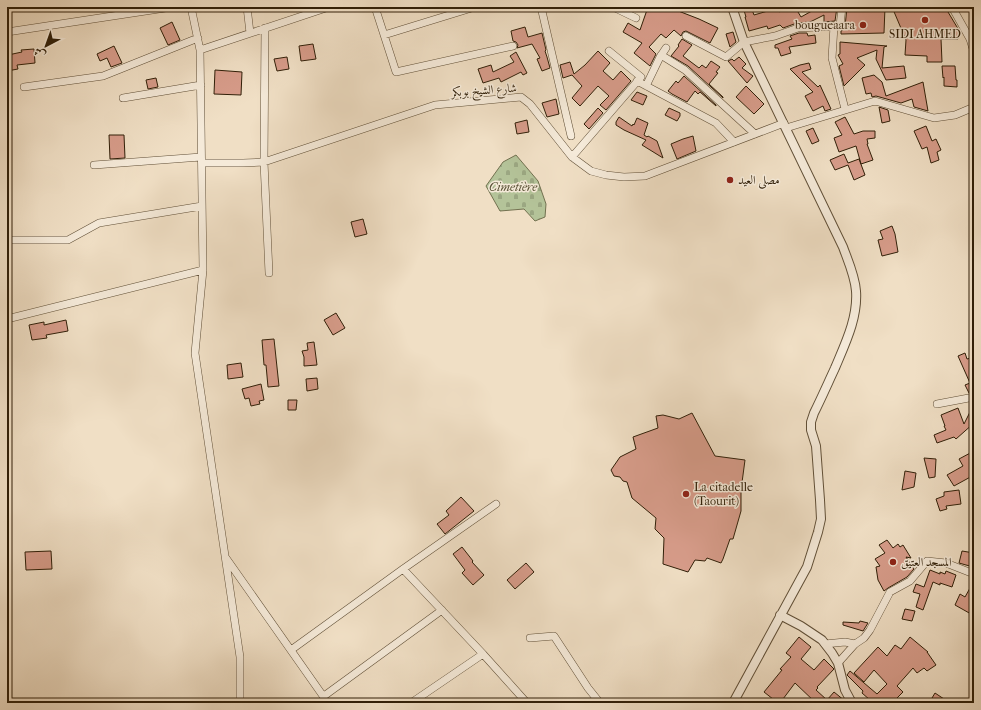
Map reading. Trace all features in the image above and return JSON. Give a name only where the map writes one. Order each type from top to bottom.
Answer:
[{"type":"street","points":[[7,32],[172,7]]},
{"type":"street","points":[[191,7],[200,50],[203,270],[195,353],[240,657],[240,703]]},
{"type":"street","points":[[246,7],[250,33]]},
{"type":"street","points":[[200,50],[329,7]]},
{"type":"street","points":[[375,7],[396,72],[513,46]]},
{"type":"street","points":[[384,35],[475,7]]},
{"type":"street","points":[[541,7],[571,136]]},
{"type":"street","points":[[613,7],[636,18]]},
{"type":"street","points":[[732,7],[744,42],[843,247],[851,269],[856,290],[856,308],[851,328],[840,357],[811,422],[811,430],[816,446],[821,519],[818,532],[807,567],[733,703]]},
{"type":"street","points":[[686,36],[726,57],[744,42],[775,36],[798,28],[840,26],[842,7]]},
{"type":"street","points":[[952,7],[970,39],[974,52]]},
{"type":"street","points":[[834,26],[832,58],[845,109]]},
{"type":"street","points":[[265,28],[264,162],[269,273]]},
{"type":"street","points":[[24,87],[103,76],[198,38]]},
{"type":"street","points":[[646,86],[666,48]]},
{"type":"street","points":[[572,157],[641,77],[609,52]]},
{"type":"street","points":[[661,55],[685,70],[755,134]]},
{"type":"street","points":[[637,81],[716,122],[734,142]]},
{"type":"street","points":[[123,98],[200,84]]},
{"type":"street","name":"شارع الشيخ بوبكر","points":[[94,165],[201,160],[243,163],[264,162],[435,105],[521,97],[530,104],[572,157],[591,170],[606,175],[624,177],[645,176],[755,134],[874,101],[934,118],[955,116],[974,107]]},
{"type":"street","points":[[9,240],[68,240],[99,223],[202,206]]},
{"type":"street","points":[[7,319],[203,270]]},
{"type":"street","points":[[937,404],[974,398]]},
{"type":"street","points":[[291,650],[496,504]]},
{"type":"street","points":[[225,556],[328,703]]},
{"type":"street","points":[[838,663],[856,644],[864,638],[870,630],[890,592],[910,581],[927,561],[946,563],[974,574]]},
{"type":"street","points":[[403,569],[483,654],[523,701]]},
{"type":"street","points":[[324,696],[442,610]]},
{"type":"street","points":[[780,615],[801,626],[822,640],[838,663],[846,690],[852,703]]},
{"type":"street","points":[[530,638],[554,636],[588,688],[600,703]]},
{"type":"street","points":[[825,644],[845,642],[856,644]]},
{"type":"street","points":[[411,703],[483,654]]},
{"type":"green space","name":"Cimetière","points":[[516,155],[538,181],[546,204],[545,217],[535,221],[524,209],[500,211],[486,186],[503,162]]},
{"type":"building","points":[[648,7],[668,7],[718,28],[710,43],[686,31],[683,32],[681,36],[674,30],[666,38],[661,34],[649,47],[656,54],[650,66],[634,53],[642,43],[623,32],[628,23],[640,30]]},
{"type":"building","points":[[743,7],[751,7],[754,15],[778,8],[779,12],[786,7],[795,7],[801,17],[819,7],[837,7],[835,21],[824,22],[824,15],[810,22],[797,23],[783,28],[780,25],[768,29],[767,26],[749,31]]},
{"type":"building","name":"bougueaara","points":[[847,7],[885,7],[884,33],[841,34],[841,31],[845,27]]},
{"type":"building","name":"SIDI AHMED","points":[[892,7],[945,7],[960,32],[958,39],[941,39],[942,62],[927,62],[927,56],[905,55],[906,40]]},
{"type":"building","points":[[172,22],[180,40],[168,45],[160,28]]},
{"type":"building","points":[[525,27],[528,37],[542,33],[550,68],[542,71],[537,59],[540,58],[532,44],[517,48],[518,45],[513,41],[511,31]]},
{"type":"building","points":[[733,32],[736,42],[730,47],[726,34]]},
{"type":"building","points":[[799,33],[807,33],[808,36],[815,35],[816,43],[789,47],[791,53],[781,56],[778,48],[775,48],[775,45],[792,39],[790,36]]},
{"type":"building","points":[[682,39],[692,45],[683,56],[699,68],[702,65],[706,68],[711,61],[720,67],[716,72],[718,73],[709,84],[723,98],[688,66],[671,56],[679,46],[678,45]]},
{"type":"building","points":[[840,42],[887,46],[884,47],[882,68],[904,66],[906,78],[886,80],[876,59],[877,50],[857,58],[865,65],[844,86],[839,66],[843,64],[838,55],[840,54]]},
{"type":"building","points":[[313,44],[316,59],[301,61],[299,46]]},
{"type":"building","points":[[114,46],[122,63],[111,67],[107,58],[100,61],[97,54]]},
{"type":"building","points":[[34,49],[35,63],[17,65],[18,69],[7,71],[7,60],[9,60],[8,55],[22,52],[21,50]]},
{"type":"building","points":[[598,51],[610,63],[603,71],[613,80],[621,71],[631,81],[606,110],[600,105],[609,96],[598,86],[580,106],[572,98],[582,86],[572,75],[563,78],[560,65],[570,62],[574,74]]},
{"type":"building","points":[[516,52],[527,73],[523,75],[521,72],[501,82],[499,78],[483,83],[478,69],[491,65],[493,72],[514,62],[510,56]]},
{"type":"building","points":[[287,57],[289,69],[277,71],[274,59]]},
{"type":"building","points":[[739,57],[746,64],[742,68],[753,76],[747,83],[728,61],[732,59],[734,61]]},
{"type":"building","points":[[809,63],[811,69],[802,72],[818,87],[820,85],[831,109],[825,111],[823,106],[813,111],[805,96],[813,92],[790,69]]},
{"type":"building","points":[[942,66],[955,66],[957,87],[944,86]]},
{"type":"building","points":[[215,70],[242,72],[241,95],[214,94]]},
{"type":"building","points":[[874,75],[882,82],[886,96],[923,82],[928,111],[914,107],[912,99],[901,103],[876,96],[872,97],[871,93],[866,94],[862,78]]},
{"type":"building","points":[[684,76],[716,106],[700,92],[698,94],[695,91],[687,102],[668,91],[676,81],[678,83]]},
{"type":"building","points":[[156,78],[158,87],[148,89],[146,80]]},
{"type":"building","points":[[746,86],[764,104],[754,114],[736,97]]},
{"type":"building","points":[[637,92],[647,96],[643,105],[631,100]]},
{"type":"building","points":[[556,99],[559,114],[547,117],[542,103]]},
{"type":"building","points":[[879,107],[888,110],[890,121],[882,123]]},
{"type":"building","points":[[598,108],[603,113],[589,129],[584,124]]},
{"type":"building","points":[[669,108],[680,113],[677,121],[665,115]]},
{"type":"building","points":[[619,117],[632,126],[637,118],[648,123],[644,135],[657,141],[663,158],[642,145],[646,140],[616,125]]},
{"type":"building","points":[[845,117],[854,134],[863,131],[875,131],[875,138],[867,139],[867,144],[873,160],[861,164],[856,146],[839,152],[834,138],[842,135],[835,122]]},
{"type":"building","points":[[527,120],[529,132],[517,134],[515,123]]},
{"type":"building","points":[[926,126],[932,141],[936,139],[941,150],[937,152],[939,160],[931,163],[927,147],[922,149],[914,131]]},
{"type":"building","points":[[813,128],[819,141],[812,144],[806,131]]},
{"type":"building","points":[[109,135],[124,135],[125,158],[110,159]]},
{"type":"building","points":[[693,136],[696,151],[677,159],[671,144]]},
{"type":"building","points":[[844,154],[848,163],[859,159],[865,175],[854,180],[848,165],[835,170],[830,160]]},
{"type":"building","points":[[363,219],[367,234],[355,237],[351,222]]},
{"type":"building","points":[[892,226],[898,252],[882,256],[878,240],[883,239],[880,231]]},
{"type":"building","points":[[336,313],[345,328],[333,335],[324,320]]},
{"type":"building","points":[[66,320],[68,331],[46,335],[47,338],[32,340],[29,325],[44,322],[44,325]]},
{"type":"building","points":[[274,339],[279,386],[268,387],[262,340]]},
{"type":"building","points":[[314,342],[317,365],[304,366],[302,351],[308,350],[307,343]]},
{"type":"building","points":[[965,353],[967,359],[971,358],[974,365],[974,392],[969,393],[965,385],[970,383],[958,356]]},
{"type":"building","points":[[241,363],[243,377],[228,379],[227,365]]},
{"type":"building","points":[[317,378],[318,389],[307,391],[306,379]]},
{"type":"building","points":[[261,384],[264,400],[259,401],[260,404],[251,406],[249,398],[245,399],[242,389]]},
{"type":"building","points":[[288,400],[297,400],[296,410],[288,410]]},
{"type":"building","points":[[974,404],[974,423],[956,439],[954,437],[937,443],[934,435],[946,430],[941,415],[958,408],[964,424]]},
{"type":"building","name":"La citadelle (Taourit)","points":[[692,413],[715,456],[745,460],[741,490],[741,511],[733,539],[730,539],[721,563],[707,558],[705,561],[695,560],[688,572],[663,564],[664,538],[655,529],[656,518],[632,498],[627,482],[623,481],[620,477],[614,476],[611,470],[620,457],[636,449],[633,437],[658,428],[656,416],[663,415],[679,419]]},
{"type":"building","points":[[974,451],[974,475],[954,486],[947,475],[963,466],[959,459]]},
{"type":"building","points":[[924,458],[936,459],[935,477],[929,478]]},
{"type":"building","points":[[905,471],[916,473],[914,487],[902,490]]},
{"type":"building","points":[[959,490],[961,504],[946,506],[947,509],[940,511],[936,499],[944,496],[944,492]]},
{"type":"building","points":[[461,497],[474,511],[445,534],[437,524],[449,515],[446,511]]},
{"type":"building","name":"المسجد العتيق","points":[[887,540],[893,548],[898,544],[900,547],[903,545],[911,558],[906,557],[914,569],[907,577],[884,591],[878,580],[876,567],[880,566],[875,559],[885,553],[879,545]]},
{"type":"building","points":[[462,547],[473,561],[472,562],[484,575],[473,585],[462,573],[465,570],[453,554]]},
{"type":"building","points":[[51,551],[52,569],[26,570],[25,552]]},
{"type":"building","points":[[962,551],[974,553],[974,567],[959,563]]},
{"type":"building","points":[[526,563],[534,572],[515,589],[507,580]]},
{"type":"building","points":[[930,570],[940,574],[940,572],[945,574],[946,571],[956,575],[952,587],[933,582],[923,610],[916,607],[920,594],[913,592],[916,584],[924,587]]},
{"type":"building","points":[[974,581],[974,608],[971,614],[955,605],[960,594],[965,597]]},
{"type":"building","points":[[905,609],[915,611],[912,621],[902,619]]},
{"type":"building","points":[[860,621],[868,623],[863,631],[843,625],[843,622],[859,623]]},
{"type":"building","points":[[799,637],[811,647],[801,659],[814,670],[824,659],[834,669],[816,690],[827,700],[834,692],[846,703],[816,703],[795,683],[780,703],[764,692],[782,670],[780,669],[791,657],[786,653]]},
{"type":"building","points":[[910,637],[928,652],[936,665],[927,671],[924,668],[917,673],[913,668],[897,686],[903,692],[893,702],[889,699],[886,703],[868,703],[870,700],[847,675],[850,671],[877,694],[887,684],[874,670],[864,682],[854,673],[878,647],[887,656],[895,645],[901,649]]},
{"type":"building","points":[[935,693],[944,699],[941,703],[929,703]]},
{"type":"place","name":"SIDI AHMED","points":[[925,20]]},
{"type":"place","name":"bougueaara","points":[[863,25]]},
{"type":"place","name":"مصلى العيد","points":[[730,180]]},
{"type":"place","name":"La citadelle (Taourit)","points":[[686,494]]},
{"type":"place","name":"المسجد العتيق","points":[[893,562]]}]
